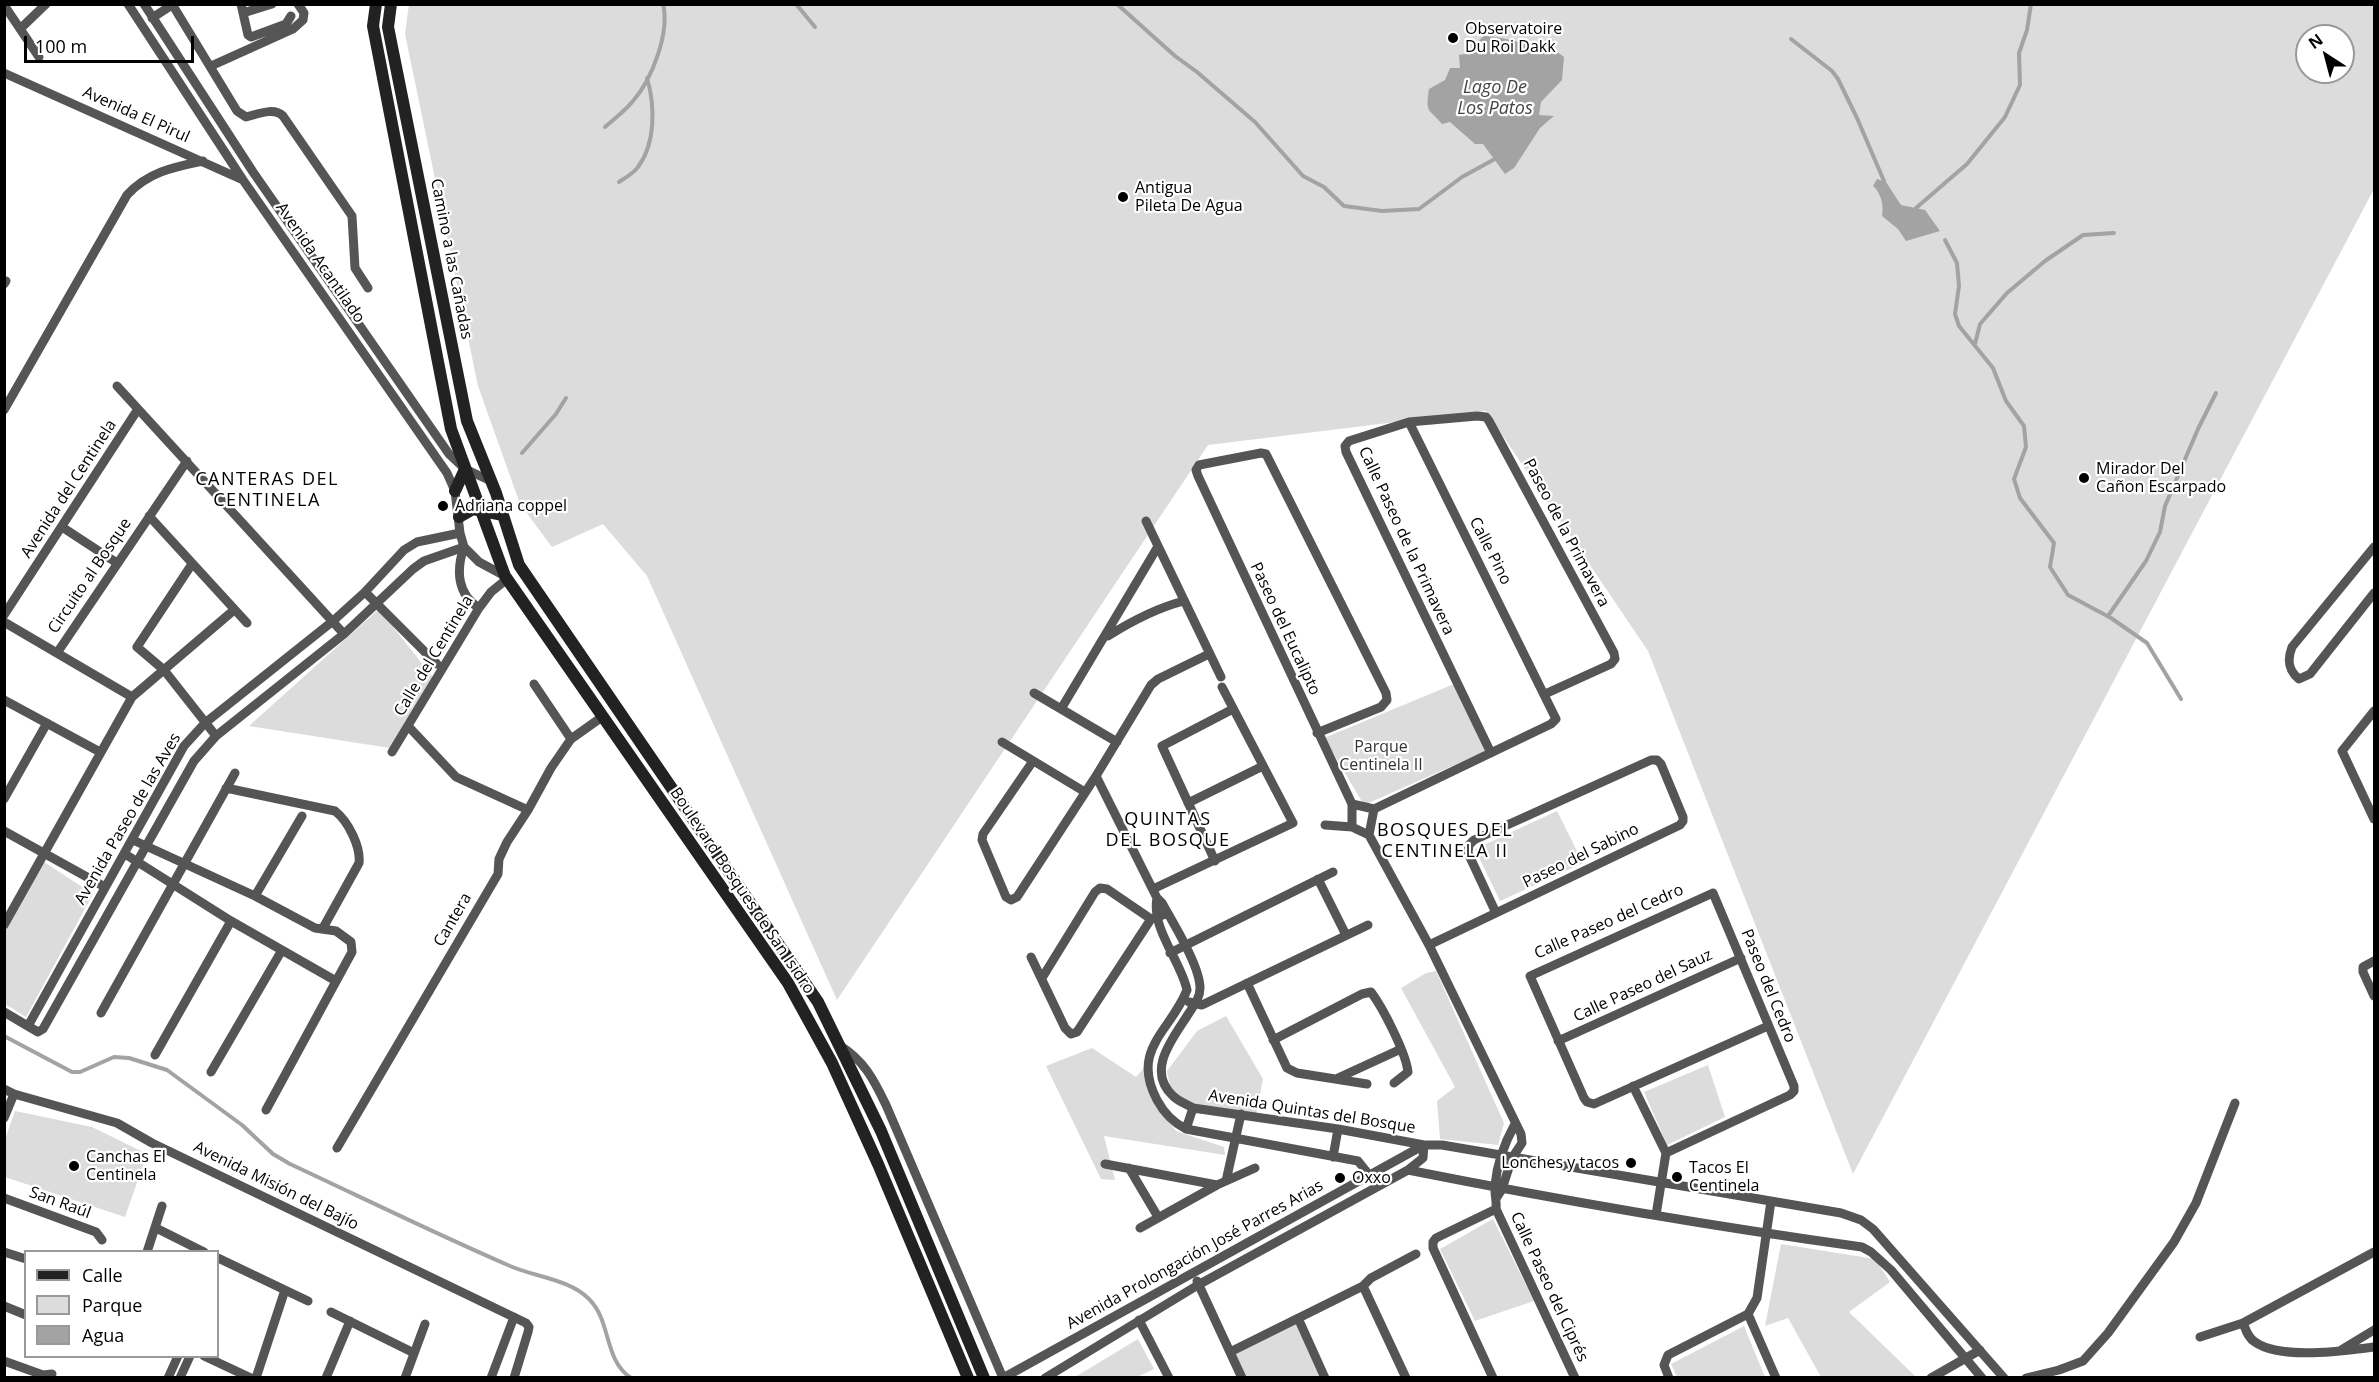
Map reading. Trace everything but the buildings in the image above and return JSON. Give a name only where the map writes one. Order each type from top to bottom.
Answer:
[{"type":"main road","name":"Camino a las Cañadas","points":[[376,4],[373,26],[451,429],[481,510]]},
{"type":"main road","name":"Camino a las Cañadas","points":[[391,4],[388,27],[468,426],[503,515]]},
{"type":"main road","points":[[426,301],[442,298]]},
{"type":"main road","points":[[455,491],[465,469]]},
{"type":"main road","points":[[459,517],[473,509],[503,515]]},
{"type":"main road","name":"Boulevard Bosques de San Isidro","points":[[481,510],[506,578],[788,983],[832,1063],[878,1164],[968,1377]]},
{"type":"main road","name":"Boulevard Bosques de San Isidro","points":[[503,515],[519,565],[527,579],[746,894],[818,1002],[881,1131],[984,1377]]},
{"type":"street","points":[[20,28],[46,4]]},
{"type":"street","name":"Avenida Acantilado","points":[[128,4],[243,180],[441,464],[455,491],[464,547],[458,571],[460,584],[465,595],[480,609]]},
{"type":"street","name":"Avenida Acantilado","points":[[144,4],[254,172],[449,454],[465,469],[491,481]]},
{"type":"street","points":[[152,18],[165,4]]},
{"type":"street","points":[[272,4],[242,9],[248,35],[251,37],[286,24],[291,16]]},
{"type":"street","points":[[211,66],[293,29],[303,20],[304,13],[298,4]]},
{"type":"street","points":[[4,5],[39,57]]},
{"type":"street","points":[[152,18],[173,7],[241,116],[274,111],[284,116],[352,216],[355,268],[368,288]]},
{"type":"street","name":"Avenida El Pirul","points":[[4,73],[243,180]]},
{"type":"street","points":[[4,410],[127,195],[153,174],[203,161]]},
{"type":"street","points":[[243,180],[254,172]]},
{"type":"street","points":[[117,386],[344,634]]},
{"type":"street","name":"Avenida del Centinela","points":[[4,615],[138,409]]},
{"type":"street","name":"Calle Paseo de la Primavera","points":[[1490,422],[1486,417],[1477,416],[1409,422],[1349,441],[1345,446],[1491,753]]},
{"type":"street","name":"Calle Pino","points":[[1409,422],[1545,694]]},
{"type":"street","name":"Paseo de la Primavera","points":[[1490,422],[1614,653],[1615,659],[1611,664],[1545,694]]},
{"type":"street","name":"Paseo del Eucalipto","points":[[1317,733],[1381,707],[1387,700],[1386,693],[1266,454],[1199,465],[1196,470],[1198,476],[1317,733],[1352,804]]},
{"type":"street","name":"Circuito al Bosque","points":[[57,653],[187,461]]},
{"type":"street","name":"Circuito al Bosque","points":[[149,516],[247,623]]},
{"type":"street","points":[[1146,521],[1233,709],[1293,823],[1154,894]]},
{"type":"street","points":[[62,527],[117,563]]},
{"type":"street","name":"Avenida Paseo de las Aves","points":[[460,533],[417,542],[404,550],[365,592],[333,621],[206,723],[184,746],[28,1026],[41,1031],[194,761],[216,736],[344,634],[379,604],[413,569],[424,561],[464,547]]},
{"type":"street","points":[[464,547],[479,562],[506,578]]},
{"type":"street","points":[[2374,547],[2292,647],[2289,666],[2293,674],[2299,679],[2310,674],[2374,593]]},
{"type":"street","points":[[1061,709],[1157,548]]},
{"type":"street","points":[[192,564],[137,647],[164,670],[216,736]]},
{"type":"street","name":"Calle del Centinela","points":[[392,752],[409,727],[458,641],[491,592],[506,578]]},
{"type":"street","points":[[365,592],[438,664]]},
{"type":"street","points":[[1105,638],[1144,615],[1164,606],[1184,601]]},
{"type":"street","points":[[4,925],[132,697],[234,610]]},
{"type":"street","name":"Circuito al Bosque","points":[[4,622],[132,697]]},
{"type":"street","points":[[1033,760],[983,834],[983,845],[1006,897],[1011,900],[1017,897],[1096,776],[1151,685],[1158,679],[1209,654]]},
{"type":"street","points":[[281,663],[291,676]]},
{"type":"street","points":[[534,684],[572,739]]},
{"type":"street","points":[[1034,693],[1117,742]]},
{"type":"street","points":[[1352,827],[1352,804],[1374,809],[1551,724],[1556,719],[1545,694]]},
{"type":"street","points":[[4,700],[100,752]]},
{"type":"street","points":[[1215,861],[1162,746],[1233,709]]},
{"type":"street","points":[[2374,711],[2343,751],[2374,819]]},
{"type":"street","name":"Cantera","points":[[337,1148],[498,874],[499,859],[507,842],[551,768],[572,739],[602,717]]},
{"type":"street","points":[[4,799],[47,723]]},
{"type":"street","points":[[409,727],[456,777],[528,810]]},
{"type":"street","points":[[1002,742],[1085,792]]},
{"type":"street","name":"Paseo del Sabino","points":[[1429,945],[1496,913],[1680,825],[1683,817],[1661,764],[1657,760],[1641,764],[1474,840],[1469,845],[1468,853],[1496,913]]},
{"type":"street","points":[[1188,803],[1263,766]]},
{"type":"street","points":[[101,1013],[235,772]]},
{"type":"street","points":[[1096,776],[1154,894],[1155,907],[1170,953],[1187,990],[1160,1031],[1152,1046],[1148,1062],[1149,1080],[1160,1105],[1170,1119],[1186,1129],[1358,1161],[1370,1176]]},
{"type":"street","points":[[226,789],[335,811],[342,816],[360,854],[359,863],[323,928]]},
{"type":"street","points":[[1369,835],[1374,809]]},
{"type":"street","points":[[255,896],[302,816]]},
{"type":"street","points":[[1325,825],[1352,827],[1369,835],[1429,945],[1521,1134],[1522,1143],[1512,1158]]},
{"type":"street","points":[[4,831],[105,887]]},
{"type":"street","points":[[133,840],[255,896],[315,928],[336,931],[351,942],[353,947],[336,981],[266,1110]]},
{"type":"street","points":[[124,854],[139,861],[172,885],[231,921],[336,981]]},
{"type":"street","points":[[1170,953],[1333,872]]},
{"type":"street","points":[[1318,879],[1344,935]]},
{"type":"street","points":[[1042,978],[1095,892],[1100,888],[1107,889],[1159,917],[1185,945],[1198,976],[1199,997],[1172,1038],[1161,1066],[1162,1078],[1173,1096],[1160,1105]]},
{"type":"street","name":"Paseo del Cedro","points":[[1666,1154],[1790,1095],[1794,1091],[1713,893]]},
{"type":"street","name":"Calle Paseo del Cedro","points":[[1633,1086],[1594,1104],[1587,1102],[1530,976],[1713,893]]},
{"type":"street","points":[[1031,957],[1065,1028],[1071,1034],[1077,1032],[1159,917]]},
{"type":"street","points":[[155,1055],[231,921]]},
{"type":"street","points":[[1182,1000],[1202,1005],[1368,924]]},
{"type":"street","points":[[211,1072],[282,950]]},
{"type":"street","name":"Calle Paseo del Sauz","points":[[1558,1041],[1741,957]]},
{"type":"street","points":[[2374,961],[2363,967],[2363,972],[2374,996]]},
{"type":"street","points":[[1247,983],[1287,1068],[1291,1071],[1367,1084]]},
{"type":"street","points":[[1273,1040],[1362,994],[1371,992],[1401,1049],[1408,1072],[1394,1083]]},
{"type":"street","points":[[4,1011],[28,1026]]},
{"type":"street","points":[[1656,1215],[1666,1154],[1633,1086],[1768,1026]]},
{"type":"street","points":[[1160,1031],[1172,1038]]},
{"type":"street","name":"Boulevard Bosques de San Isidro","points":[[839,1045],[855,1054],[870,1072],[882,1096],[1003,1377]]},
{"type":"street","points":[[1338,1078],[1401,1049]]},
{"type":"street","name":"Avenida Misión del Bajío","points":[[4,1089],[14,1094],[117,1123],[152,1143],[526,1323],[529,1327],[514,1377]]},
{"type":"street","points":[[4,1118],[14,1094]]},
{"type":"street","name":"Avenida Quintas del Bosque","points":[[1173,1096],[1193,1108],[1338,1129],[1424,1145],[1422,1158],[1408,1170]]},
{"type":"street","points":[[2026,1377],[2060,1370],[2083,1361],[2108,1333],[2174,1242],[2196,1203],[2235,1103]]},
{"type":"street","points":[[1186,1129],[1193,1108]]},
{"type":"street","points":[[1222,1183],[1240,1114]]},
{"type":"street","points":[[1501,1156],[1515,1124]]},
{"type":"street","points":[[1333,1157],[1338,1129]]},
{"type":"street","points":[[1424,1145],[1442,1145],[1841,1213],[1861,1220],[1873,1229],[2004,1377]]},
{"type":"street","name":"Avenida Prolongación José Parres Arias","points":[[1003,1377],[1424,1145]]},
{"type":"street","name":"Calle Paseo del Ciprés","points":[[1501,1156],[1496,1209],[1575,1377]]},
{"type":"street","name":"Calle Paseo del Ciprés","points":[[1498,1191],[1512,1158]]},
{"type":"street","points":[[1105,1164],[1222,1183]]},
{"type":"street","points":[[1129,1168],[1158,1217]]},
{"type":"street","points":[[1140,1228],[1222,1183],[1255,1168]]},
{"type":"street","points":[[1408,1170],[1498,1191],[1862,1247],[1891,1270],[1982,1377]]},
{"type":"street","name":"Avenida Prolongación José Parres Arias","points":[[1045,1377],[1198,1285],[1408,1170]]},
{"type":"street","name":"San Raúl","points":[[4,1198],[96,1232],[102,1240]]},
{"type":"street","points":[[1669,1377],[1664,1365],[1668,1355],[1748,1314],[1757,1298],[1771,1201]]},
{"type":"street","points":[[147,1250],[162,1206]]},
{"type":"street","name":"Calle Paseo del Ciprés","points":[[1493,1377],[1432,1242],[1496,1209]]},
{"type":"street","points":[[156,1228],[202,1250]]},
{"type":"street","points":[[1862,1247],[1873,1229]]},
{"type":"street","points":[[4,1251],[24,1258]]},
{"type":"street","points":[[2200,1337],[2243,1323],[2374,1252]]},
{"type":"street","points":[[1230,1352],[1363,1286],[1371,1278],[1416,1254]]},
{"type":"street","points":[[219,1261],[308,1301]]},
{"type":"street","points":[[1193,1274],[1242,1377]]},
{"type":"street","points":[[1363,1286],[1406,1377]]},
{"type":"street","points":[[256,1377],[285,1290]]},
{"type":"street","points":[[4,1306],[24,1314]]},
{"type":"street","points":[[331,1312],[414,1353]]},
{"type":"street","points":[[1748,1314],[1776,1377]]},
{"type":"street","points":[[491,1377],[514,1317]]},
{"type":"street","points":[[1298,1318],[1325,1377]]},
{"type":"street","points":[[1139,1320],[1168,1377]]},
{"type":"street","points":[[326,1377],[350,1321]]},
{"type":"street","points":[[2243,1323],[2249,1337],[2256,1344],[2289,1352],[2337,1352],[2374,1347]]},
{"type":"street","points":[[405,1377],[425,1324]]},
{"type":"street","points":[[2337,1352],[2374,1330]]},
{"type":"street","points":[[1930,1377],[1980,1350]]},
{"type":"street","points":[[168,1377],[177,1358]]},
{"type":"street","points":[[180,1377],[189,1358]]},
{"type":"street","points":[[208,1358],[250,1377]]},
{"type":"street","points":[[4,1360],[43,1375],[52,1374]]},
{"type":"green space","points":[[409,4],[2374,5],[2374,189],[1853,1174],[1648,651],[1486,411],[1208,445],[837,1000],[647,576],[603,524],[552,547],[520,504],[478,386],[405,34]]},
{"type":"green space","points":[[379,609],[435,680],[396,749],[249,726]]},
{"type":"green space","name":"Parque Centinela II","points":[[1454,684],[1486,751],[1364,805],[1324,738]]},
{"type":"green space","points":[[1557,811],[1583,863],[1500,901],[1475,849]]},
{"type":"green space","points":[[44,862],[93,894],[26,1017],[5,1004],[5,930]]},
{"type":"green space","points":[[1436,971],[1504,1123],[1498,1145],[1440,1139],[1437,1101],[1455,1087],[1401,988],[1426,973]]},
{"type":"green space","points":[[1226,1016],[1263,1079],[1256,1115],[1186,1104],[1171,1090],[1167,1071],[1197,1031]]},
{"type":"green space","points":[[1092,1048],[1136,1077],[1144,1068],[1156,1103],[1176,1131],[1224,1147],[1225,1155],[1104,1136],[1115,1180],[1101,1179],[1046,1066]]},
{"type":"green space","points":[[1708,1065],[1725,1117],[1667,1145],[1644,1092]]},
{"type":"green space","name":"Canchas El Centinela","points":[[15,1111],[92,1127],[147,1154],[125,1217],[5,1177],[5,1139]]},
{"type":"green space","points":[[1493,1219],[1534,1301],[1475,1321],[1440,1249]]},
{"type":"green space","points":[[1781,1244],[1875,1259],[1890,1282],[1849,1312],[1915,1376],[1821,1377],[1788,1318],[1765,1326]]},
{"type":"green space","points":[[1299,1320],[1326,1377],[1245,1377],[1234,1355]]},
{"type":"green space","points":[[1744,1326],[1765,1377],[1677,1377],[1671,1364]]},
{"type":"green space","points":[[1138,1339],[1154,1369],[1137,1377],[1075,1377]]},
{"type":"water","name":"Lago De Los Patos","points":[[1484,36],[1548,45],[1564,57],[1562,80],[1541,102],[1539,115],[1554,116],[1540,128],[1514,168],[1505,174],[1483,144],[1475,144],[1450,122],[1442,124],[1428,107],[1429,89],[1445,80],[1450,68],[1460,68],[1459,55],[1470,53]]},
{"type":"water","points":[[1877,179],[1886,182],[1901,205],[1925,210],[1940,231],[1906,241],[1898,229],[1882,216],[1881,200],[1873,186]]},
{"type":"waterway","points":[[605,127],[623,112],[647,81],[662,42],[663,4]]},
{"type":"waterway","points":[[796,4],[815,27]]},
{"type":"waterway","points":[[1117,4],[1175,56],[1255,122],[1303,176],[1324,187],[1344,206],[1382,211],[1419,209],[1462,177],[1493,160]]},
{"type":"waterway","points":[[1916,208],[1967,164],[2005,117],[2020,85],[2019,53],[2027,30],[2031,4]]},
{"type":"waterway","points":[[1791,39],[1832,71],[1838,79],[1884,181]]},
{"type":"waterway","points":[[619,182],[636,169],[648,147],[652,124],[652,100],[647,78]]},
{"type":"waterway","points":[[1975,344],[1980,324],[2007,293],[2045,261],[2083,235],[2114,233]]},
{"type":"waterway","points":[[1945,240],[1957,263],[1959,286],[1955,314],[1959,326],[1993,368],[2006,401],[2024,426],[2026,447],[2014,479],[2020,498],[2054,543],[2050,567],[2068,595],[2111,618],[2147,643],[2181,699]]},
{"type":"waterway","points":[[2108,616],[2146,561],[2160,532],[2165,506],[2216,393]]},
{"type":"waterway","points":[[522,453],[556,414],[566,398]]},
{"type":"waterway","points":[[4,1036],[72,1072],[80,1072],[114,1057],[129,1058],[167,1070],[242,1125],[273,1154],[290,1164],[510,1266],[572,1287],[581,1292],[596,1308],[611,1351],[622,1370],[631,1378]]},
{"type":"place","name":"Observatoire Du Roi Dakk","points":[[1453,38]]},
{"type":"place","name":"Antigua Pileta De Agua","points":[[1123,197]]},
{"type":"place","name":"Mirador Del Cañon Escarpado","points":[[2084,478]]},
{"type":"place","name":"Adriana coppel","points":[[443,506]]},
{"type":"place","name":"Lonches y tacos","points":[[1631,1163]]},
{"type":"place","name":"Canchas El Centinela","points":[[74,1166]]},
{"type":"place","name":"Tacos El Centinela","points":[[1677,1177]]},
{"type":"place","name":"Oxxo","points":[[1340,1178]]},
{"type":"district","name":"CANTERAS DEL CENTINELA","points":[[267,490]]},
{"type":"district","name":"QUINTAS DEL BOSQUE","points":[[1168,830]]},
{"type":"district","name":"BOSQUES DEL CENTINELA II","points":[[1445,841]]}]
